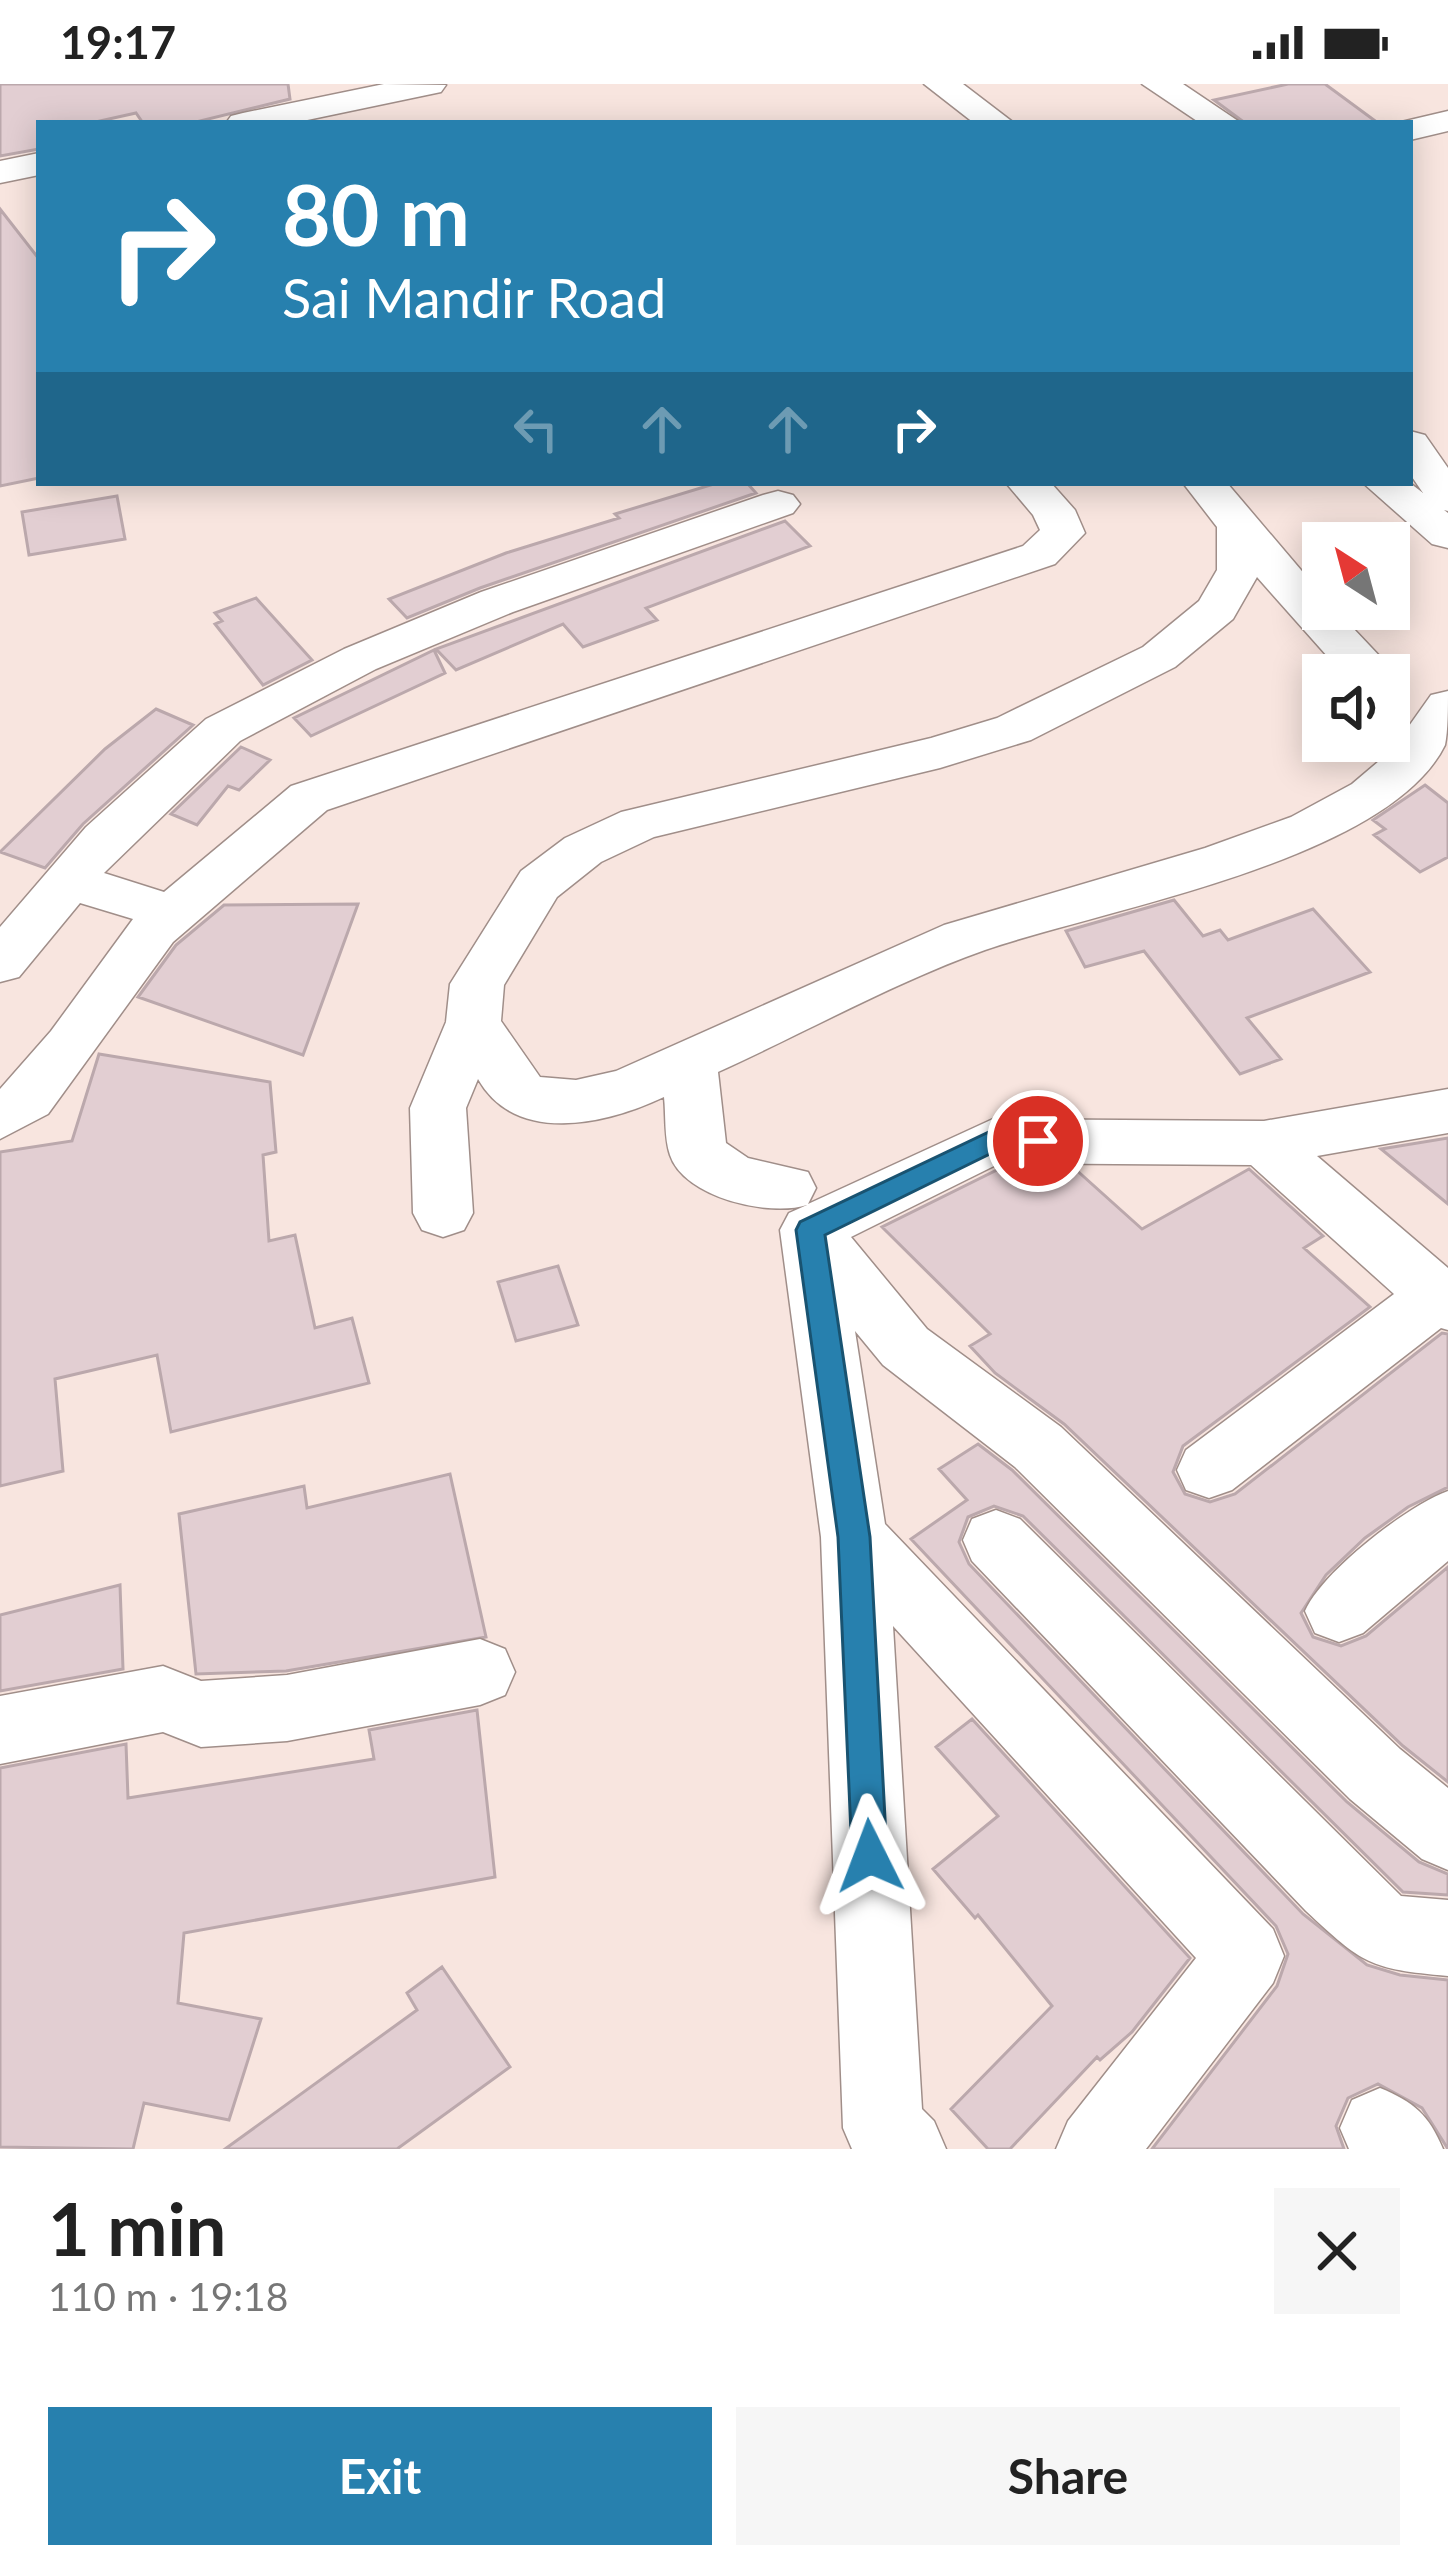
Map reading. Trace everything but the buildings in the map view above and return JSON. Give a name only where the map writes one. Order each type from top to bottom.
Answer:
[{"type":"street","points":[[941,84],[993,120]]},
{"type":"street","points":[[1159,84],[1219,120]]},
{"type":"street","points":[[258,120],[429,85]]},
{"type":"street","points":[[1413,129],[1448,121]]},
{"type":"street","points":[[0,172],[36,165]]},
{"type":"street","points":[[1413,448],[1448,498]]},
{"type":"street","points":[[0,1117],[28,1099],[154,929],[309,798],[1039,555],[1057,542],[1062,523],[1030,486]]},
{"type":"street","points":[[1206,486],[1352,654]]},
{"type":"street","points":[[1388,486],[1448,535]]},
{"type":"street","points":[[0,963],[104,838],[223,730],[360,659],[497,602],[778,504]]},
{"type":"street","points":[[442,1214],[438,1108],[473,1022],[477,984],[539,884],[583,850],[639,824],[940,752],[1014,729],[1118,678],[1159,657],[1217,609],[1239,570],[1239,526]]},
{"type":"street","points":[[473,1022],[504,1075],[520,1092],[541,1101],[576,1102],[629,1089],[962,938],[1309,830],[1370,796],[1409,760],[1438,719],[1410,705]]},
{"type":"street","points":[[69,881],[173,913]]},
{"type":"street","points":[[689,1061],[698,1154],[734,1179],[799,1209],[905,1347],[1038,1447],[1376,1774],[1448,1834]]},
{"type":"street","points":[[799,1209],[993,1141],[1264,1143],[1448,1111]]},
{"type":"street","points":[[1209,1470],[1442,1301],[1264,1143]]},
{"type":"street","points":[[799,1209],[854,1537],[883,2142]]},
{"type":"street","points":[[1339,1611],[1448,1520]]},
{"type":"street","points":[[854,1537],[1246,1957],[1096,2149]]},
{"type":"street","points":[[996,1540],[1332,1885],[1385,1933],[1448,1938]]},
{"type":"street","points":[[0,1730],[163,1699],[200,1714],[287,1708],[480,1672]]},
{"type":"route","points":[[870,1856],[854,1537],[810,1230],[993,1141],[1038,1141]]}]
